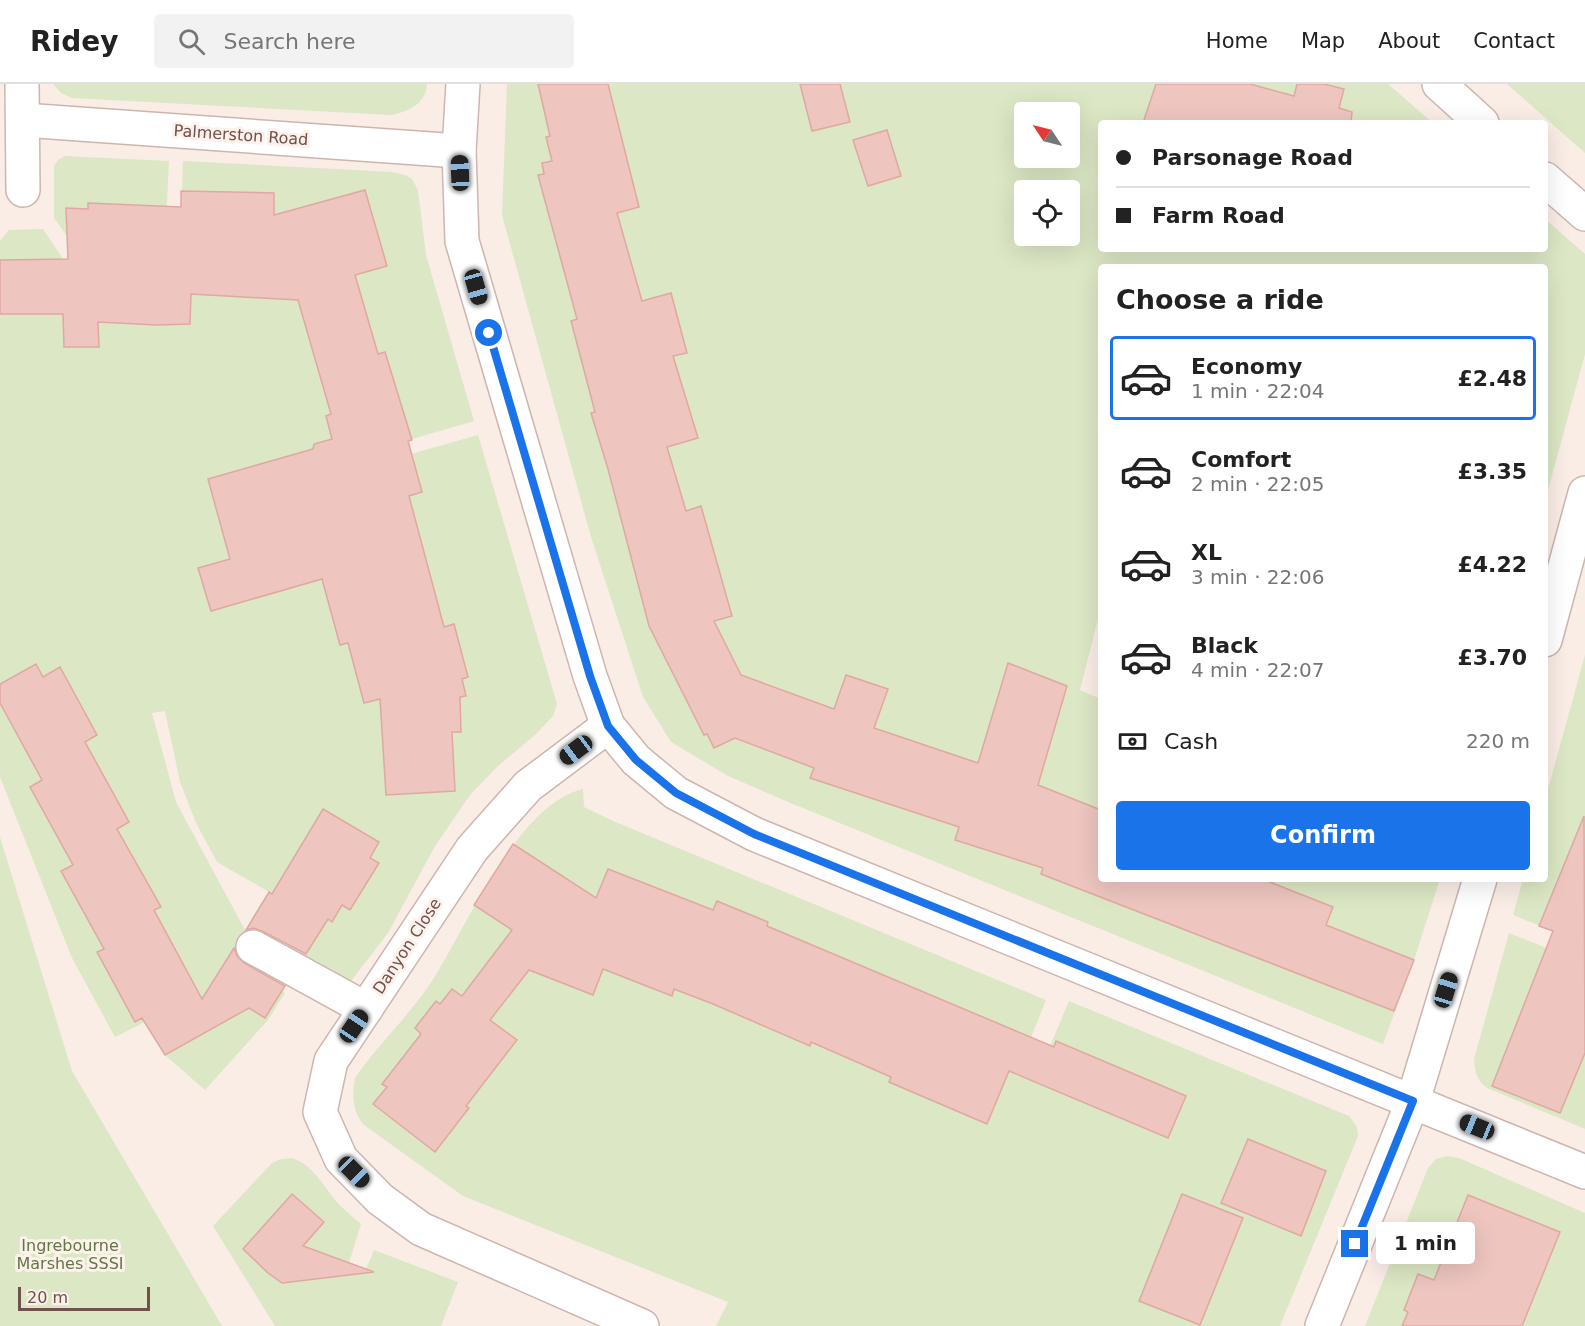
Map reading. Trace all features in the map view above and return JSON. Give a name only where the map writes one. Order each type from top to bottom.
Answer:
[{"type":"street","points":[[22,84],[23,190]]},
{"type":"street","points":[[463,84],[459,151],[462,241],[590,676],[608,726],[636,760],[676,793],[754,834],[1585,1172]]},
{"type":"street","points":[[1439,84],[1479,120]]},
{"type":"street","name":"Palmerston Road","points":[[23,120],[459,151]]},
{"type":"street","points":[[1548,182],[1585,214]]},
{"type":"street","points":[[1548,629],[1585,493]]},
{"type":"street","name":"Danyon Close","points":[[608,726],[528,786],[471,849],[331,1062],[320,1112],[340,1159],[380,1199],[421,1229],[642,1326]]},
{"type":"street","points":[[1322,1326],[1413,1101],[1479,882]]},
{"type":"street","points":[[253,947],[366,1009]]},
{"type":"green space","points":[[53,84],[427,84],[420,102],[403,112],[390,115],[72,98],[61,93]]},
{"type":"green space","points":[[507,84],[1388,84],[1430,120],[1098,120],[1098,252],[1548,252],[1548,222],[1585,254],[1585,354],[1548,490],[1548,264],[1098,264],[1098,619],[1080,690],[1098,698],[1098,882],[1439,882],[1414,960],[1383,1044],[728,776],[671,742],[643,697],[591,537],[502,215]]},
{"type":"green space","points":[[1507,84],[1585,84],[1585,153]]},
{"type":"green space","points":[[65,156],[169,161],[164,263],[157,263],[153,291],[191,288],[188,247],[180,246],[183,161],[393,172],[412,179],[418,190],[426,255],[474,421],[340,460],[303,454],[280,458],[285,477],[293,475],[298,491],[320,484],[319,480],[478,435],[557,704],[553,716],[536,734],[497,767],[470,795],[435,846],[388,933],[351,981],[305,956],[250,921],[269,892],[217,862],[196,823],[180,782],[165,711],[152,713],[176,802],[245,930],[229,957],[285,993],[268,1020],[205,1090],[165,1055],[145,1022],[115,1037],[72,958],[0,777],[0,241],[9,230],[43,229],[63,259],[63,318],[79,318],[80,312],[98,311],[97,269],[54,218],[54,166]]},
{"type":"green space","points":[[1585,655],[1585,944],[1513,915],[1522,882],[1548,882],[1548,789]]},
{"type":"green space","points":[[583,789],[584,807],[613,821],[1046,1000],[1016,1075],[1035,1082],[1069,1001],[1349,1116],[1357,1127],[1358,1136],[1280,1326],[716,1326],[728,1302],[463,1196],[364,1125],[357,1114],[354,1103],[355,1078],[434,978],[479,898],[516,841],[537,817],[559,799]]},
{"type":"green space","name":"Ingrebourne Marshes SSSI","points":[[0,837],[72,1071],[222,1326],[0,1326]]},
{"type":"green space","points":[[1509,933],[1585,963],[1585,1129],[1487,1088],[1480,1082],[1477,1075],[1474,1059]]},
{"type":"green space","points":[[1447,1156],[1459,1158],[1585,1213],[1585,1326],[1365,1326],[1428,1168],[1436,1159]]},
{"type":"green space","points":[[292,1158],[312,1170],[336,1201],[361,1224],[349,1263],[366,1269],[374,1250],[458,1282],[441,1326],[275,1326],[213,1226],[272,1163]]},
{"type":"building","points":[[538,84],[608,84],[639,207],[617,213],[642,301],[671,293],[687,353],[673,356],[698,438],[667,447],[686,511],[701,506],[732,616],[714,621],[741,675],[834,709],[846,675],[888,689],[874,728],[978,763],[1008,663],[1067,686],[1038,785],[1098,809],[1098,882],[1270,882],[1333,907],[1326,925],[1414,960],[1394,1011],[1041,874],[1043,868],[955,840],[959,827],[810,778],[814,768],[735,738],[714,748],[707,734],[704,735],[649,626],[591,413],[595,412],[571,321],[577,319],[538,175],[544,174],[542,163],[552,161],[546,137],[550,136]]},
{"type":"building","points":[[800,84],[840,84],[850,122],[812,131]]},
{"type":"building","points":[[1156,84],[1250,84],[1294,96],[1297,84],[1324,84],[1344,89],[1339,108],[1352,112],[1351,120],[1144,120]]},
{"type":"building","points":[[887,130],[901,176],[868,186],[853,140]]},
{"type":"building","points":[[365,190],[387,266],[355,275],[378,354],[385,352],[412,440],[408,441],[422,492],[409,496],[444,627],[454,624],[468,677],[462,679],[466,696],[460,697],[461,732],[452,732],[455,791],[386,795],[380,699],[364,703],[348,643],[340,645],[322,579],[211,611],[198,568],[230,559],[208,479],[313,449],[314,444],[332,439],[326,416],[331,414],[298,300],[191,294],[190,324],[98,322],[99,347],[64,347],[63,314],[0,314],[0,260],[68,259],[66,208],[88,209],[88,203],[181,207],[181,191],[274,193],[274,215]]},
{"type":"building","points":[[36,664],[43,677],[60,667],[97,735],[85,742],[129,822],[117,829],[161,907],[154,910],[202,999],[234,948],[237,956],[244,963],[285,986],[265,1018],[249,1008],[165,1055],[142,1018],[135,1022],[97,952],[104,949],[61,871],[73,865],[30,787],[42,780],[0,703],[0,684]]},
{"type":"building","points":[[323,809],[379,842],[370,858],[379,863],[350,910],[342,905],[332,922],[328,919],[306,954],[262,931],[253,928],[246,930],[269,892],[272,894]]},
{"type":"building","points":[[1584,816],[1585,1053],[1560,1113],[1492,1086],[1553,931],[1539,926]]},
{"type":"building","points":[[513,844],[596,898],[608,869],[713,910],[717,901],[768,922],[767,926],[1054,1047],[1056,1041],[1186,1096],[1168,1138],[1009,1071],[987,1124],[889,1082],[891,1077],[811,1042],[810,1046],[674,989],[672,996],[603,969],[593,995],[529,970],[490,1020],[517,1040],[466,1106],[469,1108],[435,1152],[373,1104],[387,1087],[382,1084],[421,1034],[415,1028],[436,1001],[440,1004],[452,989],[462,996],[512,930],[474,905]]},
{"type":"building","points":[[1248,1139],[1326,1171],[1301,1236],[1221,1203]]},
{"type":"building","points":[[292,1194],[324,1222],[303,1246],[374,1272],[282,1283],[268,1273],[243,1249]]},
{"type":"building","points":[[1182,1194],[1243,1218],[1200,1325],[1139,1301]]},
{"type":"building","points":[[1468,1195],[1560,1232],[1522,1326],[1402,1326],[1408,1312],[1404,1310],[1418,1274],[1434,1280]]},
{"type":"route","points":[[489,333],[590,676],[608,726],[636,760],[676,793],[754,834],[1413,1101],[1355,1244]]}]
